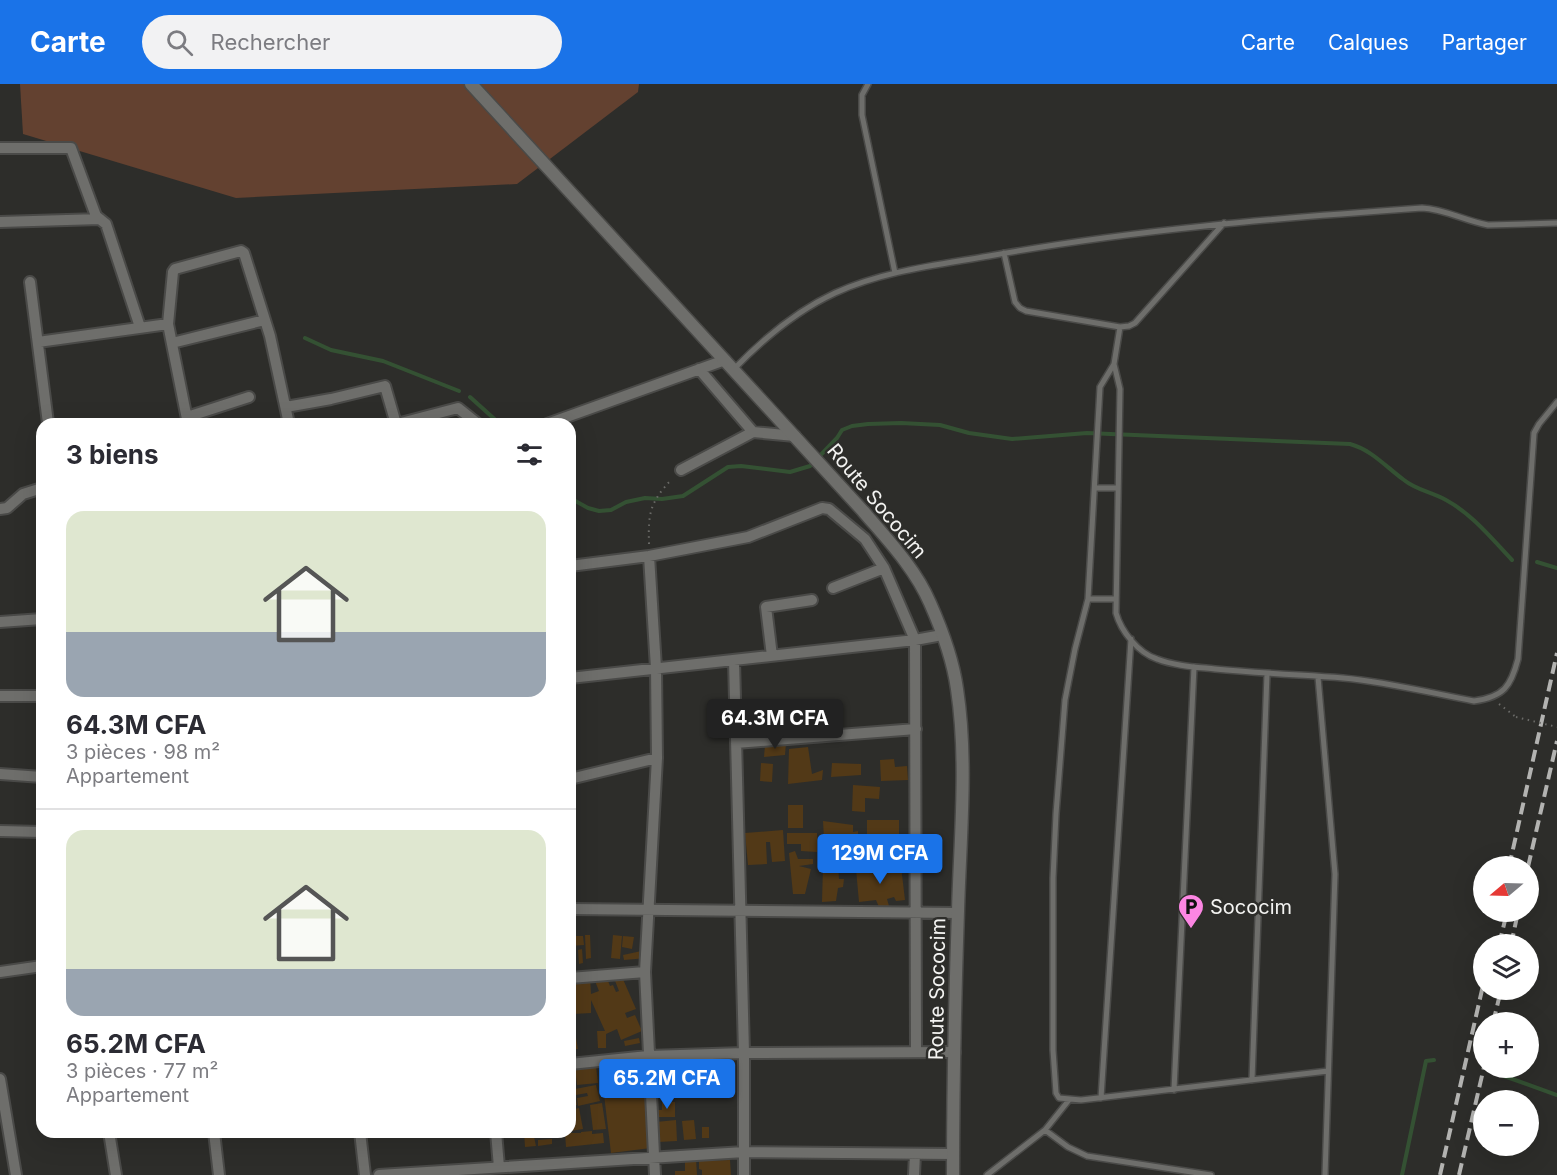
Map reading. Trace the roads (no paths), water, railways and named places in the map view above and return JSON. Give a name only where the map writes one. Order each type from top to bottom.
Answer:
[{"type":"street","name":"Route Sococim","points":[[471,84],[730,364],[891,543],[930,602],[957,688],[962,748],[953,1175]]},
{"type":"street","points":[[0,148],[69,147],[96,216],[106,224],[140,327]]},
{"type":"street","points":[[0,222],[100,219]]},
{"type":"street","points":[[186,418],[168,324],[174,270],[241,251],[244,253],[265,320],[289,418]]},
{"type":"street","points":[[30,282],[47,418]]},
{"type":"street","points":[[172,343],[265,320]]},
{"type":"street","points":[[38,342],[168,324]]},
{"type":"street","points":[[564,418],[699,369],[730,364]]},
{"type":"street","points":[[699,369],[753,432]]},
{"type":"street","points":[[286,407],[385,386],[395,418]]},
{"type":"street","points":[[195,418],[249,397]]},
{"type":"street","points":[[420,418],[458,408],[470,418]]},
{"type":"street","points":[[681,470],[753,432],[795,436]]},
{"type":"street","points":[[0,509],[7,508],[23,494],[36,490]]},
{"type":"street","points":[[576,565],[649,556],[748,537],[825,508],[865,539],[884,568],[915,640],[916,1052]]},
{"type":"street","points":[[649,556],[656,668],[657,758],[645,972],[655,1175]]},
{"type":"street","points":[[833,588],[884,568]]},
{"type":"street","points":[[772,656],[766,607],[812,600]]},
{"type":"street","points":[[0,622],[36,619]]},
{"type":"street","points":[[576,677],[915,640],[942,635]]},
{"type":"street","points":[[734,660],[744,1053],[744,1175]]},
{"type":"street","points":[[0,696],[36,696]]},
{"type":"street","points":[[736,743],[916,729]]},
{"type":"street","points":[[576,778],[657,758]]},
{"type":"street","points":[[0,774],[36,777]]},
{"type":"street","points":[[0,831],[36,832]]},
{"type":"street","points":[[576,909],[958,913]]},
{"type":"street","points":[[0,972],[36,967]]},
{"type":"street","points":[[576,978],[645,972]]},
{"type":"street","points":[[576,1063],[648,1056],[744,1053],[955,1052]]},
{"type":"street","points":[[0,1079],[16,1175]]},
{"type":"street","points":[[110,1138],[116,1175]]},
{"type":"street","points":[[215,1138],[219,1175]]},
{"type":"street","points":[[361,1138],[365,1175]]},
{"type":"street","points":[[497,1138],[499,1167]]},
{"type":"street","points":[[379,1175],[744,1152],[953,1154]]},
{"type":"street","points":[[914,1175],[915,1154]]},
{"type":"lane","points":[[868,84],[862,95],[862,115],[895,273]]},
{"type":"lane","points":[[730,364],[805,309],[843,290],[895,273],[1004,253],[1114,236],[1224,223],[1422,208],[1433,208],[1488,225],[1557,223]]},
{"type":"lane","points":[[1004,253],[1015,302],[1020,308],[1026,311],[1120,327],[1129,326],[1224,223]]},
{"type":"lane","points":[[1120,327],[1114,364],[1100,387],[1088,599],[1065,700],[1053,878],[1053,1039],[1056,1093],[1059,1098],[1069,1100],[1101,1098],[1328,1071]]},
{"type":"lane","points":[[1114,364],[1120,389],[1116,613],[1119,623],[1148,655],[1155,659],[1194,667],[1346,679],[1474,701],[1491,699],[1504,690],[1513,678],[1518,658],[1534,433],[1557,402]]},
{"type":"lane","points":[[1095,488],[1118,488]]},
{"type":"lane","points":[[1088,599],[1116,599]]},
{"type":"lane","points":[[1101,1098],[1131,638]]},
{"type":"lane","points":[[1174,1090],[1194,667]]},
{"type":"lane","points":[[1252,1080],[1267,674]]},
{"type":"lane","points":[[1318,677],[1335,874],[1325,1175]]},
{"type":"lane","points":[[987,1175],[1045,1130],[1069,1100]]},
{"type":"lane","points":[[1045,1130],[1068,1147],[1088,1156],[1211,1175]]},
{"type":"waterway","points":[[305,338],[331,350],[383,361],[459,391]]},
{"type":"waterway","points":[[470,397],[493,418]]},
{"type":"waterway","points":[[576,501],[599,511],[611,510],[626,502],[645,498],[662,499],[683,496],[728,467],[741,466],[790,472],[810,466],[842,430],[868,424],[940,425],[969,433],[1012,439],[1087,433],[1350,444],[1372,455],[1419,489],[1441,497],[1464,512],[1512,560]]},
{"type":"waterway","points":[[1537,562],[1557,568]]},
{"type":"waterway","points":[[1402,1175],[1426,1061],[1434,1060]]},
{"type":"waterway","points":[[1510,1078],[1557,1095]]},
{"type":"railway","points":[[1511,856],[1557,653]]},
{"type":"railway","points":[[1531,856],[1557,741]]},
{"type":"railway","points":[[1502,934],[1505,922]]},
{"type":"railway","points":[[1513,934],[1516,922]]},
{"type":"railway","points":[[1440,1175],[1480,1000]]},
{"type":"railway","points":[[1496,1012],[1499,1000]]},
{"type":"railway","points":[[1459,1175],[1481,1078]]},
{"type":"place","name":"Sococim","points":[[1191,930]]}]
